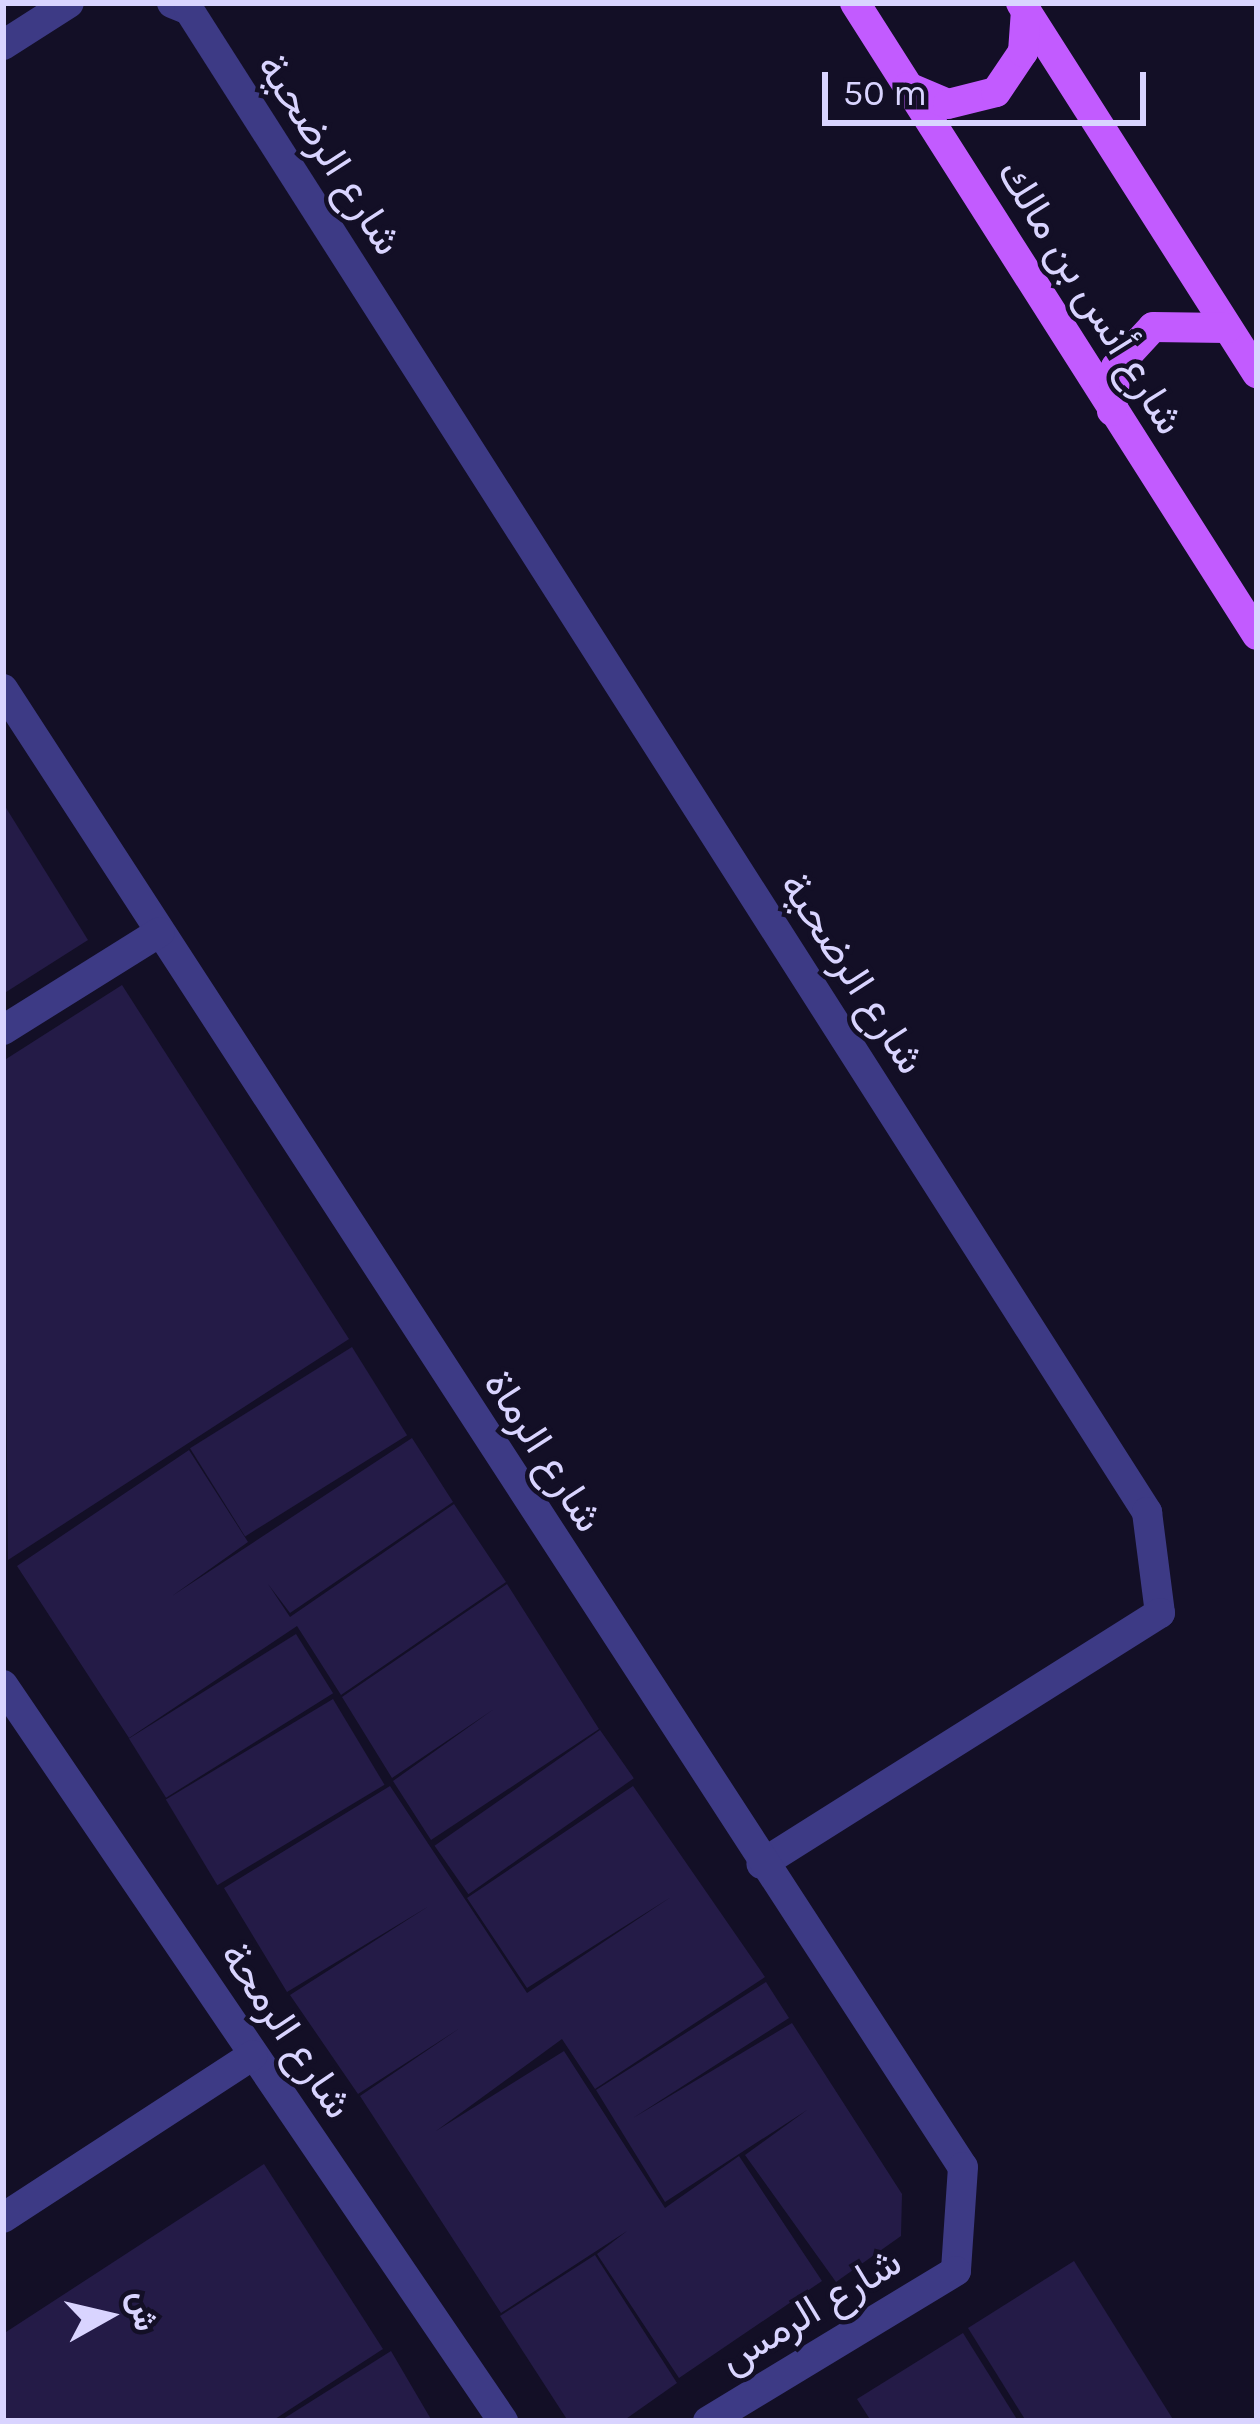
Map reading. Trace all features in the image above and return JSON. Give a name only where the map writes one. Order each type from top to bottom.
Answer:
[{"type":"main road","name":"شارع أنس بن مالك","points":[[855,3],[1257,634]]},
{"type":"main road","points":[[908,87],[948,104],[996,92],[1023,52],[1023,6]]},
{"type":"main road","points":[[1023,6],[1257,373]]},
{"type":"main road","points":[[1112,411],[1116,367],[1154,327],[1227,328]]},
{"type":"street","points":[[3,45],[69,3]]},
{"type":"street","name":"شارع الرضحية","points":[[172,3],[189,10],[1147,1512],[1160,1613],[760,1864]]},
{"type":"street","name":"شارع الرماة","points":[[3,689],[760,1864],[963,2167],[956,2271]]},
{"type":"street","points":[[3,1030],[160,932]]},
{"type":"street","name":"شارع الرمحة","points":[[3,1685],[503,2421]]},
{"type":"street","points":[[3,2218],[253,2055]]},
{"type":"street","name":"شارع الرمس","points":[[707,2421],[956,2271]]},
{"type":"building","points":[[3,803],[88,940],[3,994]]},
{"type":"building","points":[[122,985],[349,1339],[8,1560],[3,1061]]},
{"type":"building","points":[[352,1347],[407,1435],[245,1536],[190,1448]]},
{"type":"building","points":[[412,1438],[453,1502],[290,1613],[268,1584],[290,1617],[454,1504],[506,1582],[341,1695],[297,1626],[129,1738],[17,1566],[189,1450],[248,1542],[172,1596]]},
{"type":"building","points":[[507,1584],[599,1729],[431,1840],[393,1781],[494,1709],[392,1778],[342,1697]]},
{"type":"building","points":[[296,1634],[333,1693],[166,1798],[129,1738]]},
{"type":"building","points":[[333,1699],[385,1785],[217,1885],[166,1799]]},
{"type":"building","points":[[600,1730],[634,1778],[468,1894],[435,1846]]},
{"type":"building","points":[[390,1786],[527,1993],[671,1897],[527,1988],[467,1898],[633,1786],[765,1977],[595,2089],[562,2039],[436,2131],[564,2051],[665,2208],[739,2156],[822,2281],[679,2378],[597,2254],[627,2231],[501,2313],[360,2096],[460,2028],[358,2094],[290,1995],[429,1906],[287,1992],[224,1888]]},
{"type":"building","points":[[766,1982],[789,2018],[633,2118],[792,2023],[902,2194],[901,2236],[836,2282],[745,2155],[807,2110],[665,2202],[596,2090]]},
{"type":"building","points":[[264,2164],[383,2349],[272,2421],[3,2421],[3,2334]]},
{"type":"building","points":[[595,2255],[677,2383],[623,2421],[568,2421],[500,2316]]},
{"type":"building","points":[[1074,2261],[1174,2421],[1026,2421],[968,2328]]},
{"type":"building","points":[[963,2333],[1018,2421],[871,2421],[857,2399]]},
{"type":"building","points":[[391,2351],[432,2421],[280,2421]]}]
